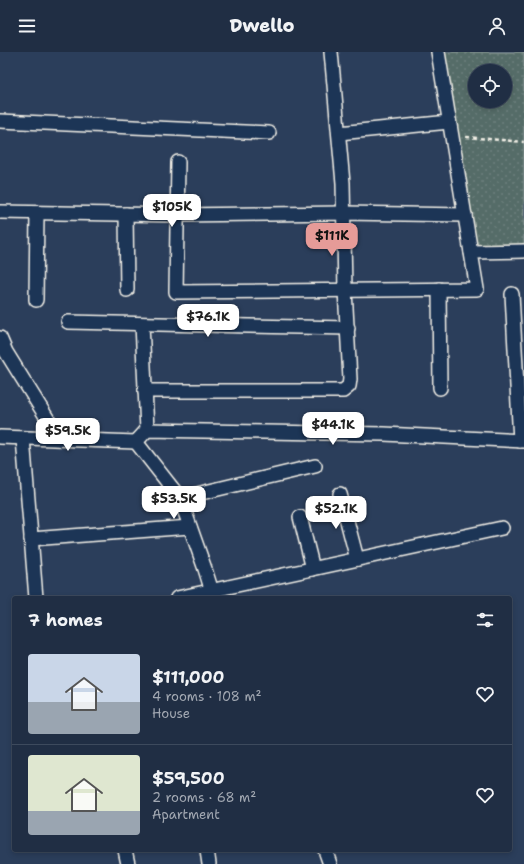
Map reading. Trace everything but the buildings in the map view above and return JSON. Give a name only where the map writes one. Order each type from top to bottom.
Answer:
[{"type":"street","points":[[145,391],[343,391],[349,386],[348,328],[345,290],[344,213],[339,133],[331,52]]},
{"type":"street","points":[[178,162],[176,292],[477,289],[438,52]]},
{"type":"street","points":[[0,121],[269,133]]},
{"type":"street","points":[[339,133],[449,122]]},
{"type":"street","points":[[0,212],[177,215],[344,213],[465,215]]},
{"type":"street","points":[[36,300],[38,213]]},
{"type":"street","points":[[126,214],[127,290]]},
{"type":"street","points":[[471,252],[524,251]]},
{"type":"street","points":[[439,289],[440,388]]},
{"type":"street","points":[[147,430],[384,434],[522,441],[512,294]]},
{"type":"street","points":[[68,322],[348,328]]},
{"type":"street","points":[[0,437],[136,442],[147,430],[142,324]]},
{"type":"street","points":[[0,338],[6,352],[60,440]]},
{"type":"street","points":[[22,438],[36,596]]},
{"type":"street","points":[[136,442],[180,498],[213,594]]},
{"type":"street","points":[[180,498],[315,466]]},
{"type":"street","points":[[340,494],[357,560]]},
{"type":"street","points":[[300,517],[313,569]]},
{"type":"street","points":[[31,539],[190,527]]},
{"type":"street","points":[[195,596],[213,594],[313,569],[502,528]]},
{"type":"street","points":[[125,852],[128,864]]},
{"type":"street","points":[[207,852],[210,864]]},
{"type":"street","points":[[326,852],[330,864]]},
{"type":"path","points":[[452,136],[524,142]]},
{"type":"green space","points":[[438,52],[524,52],[524,251],[471,252]]}]
